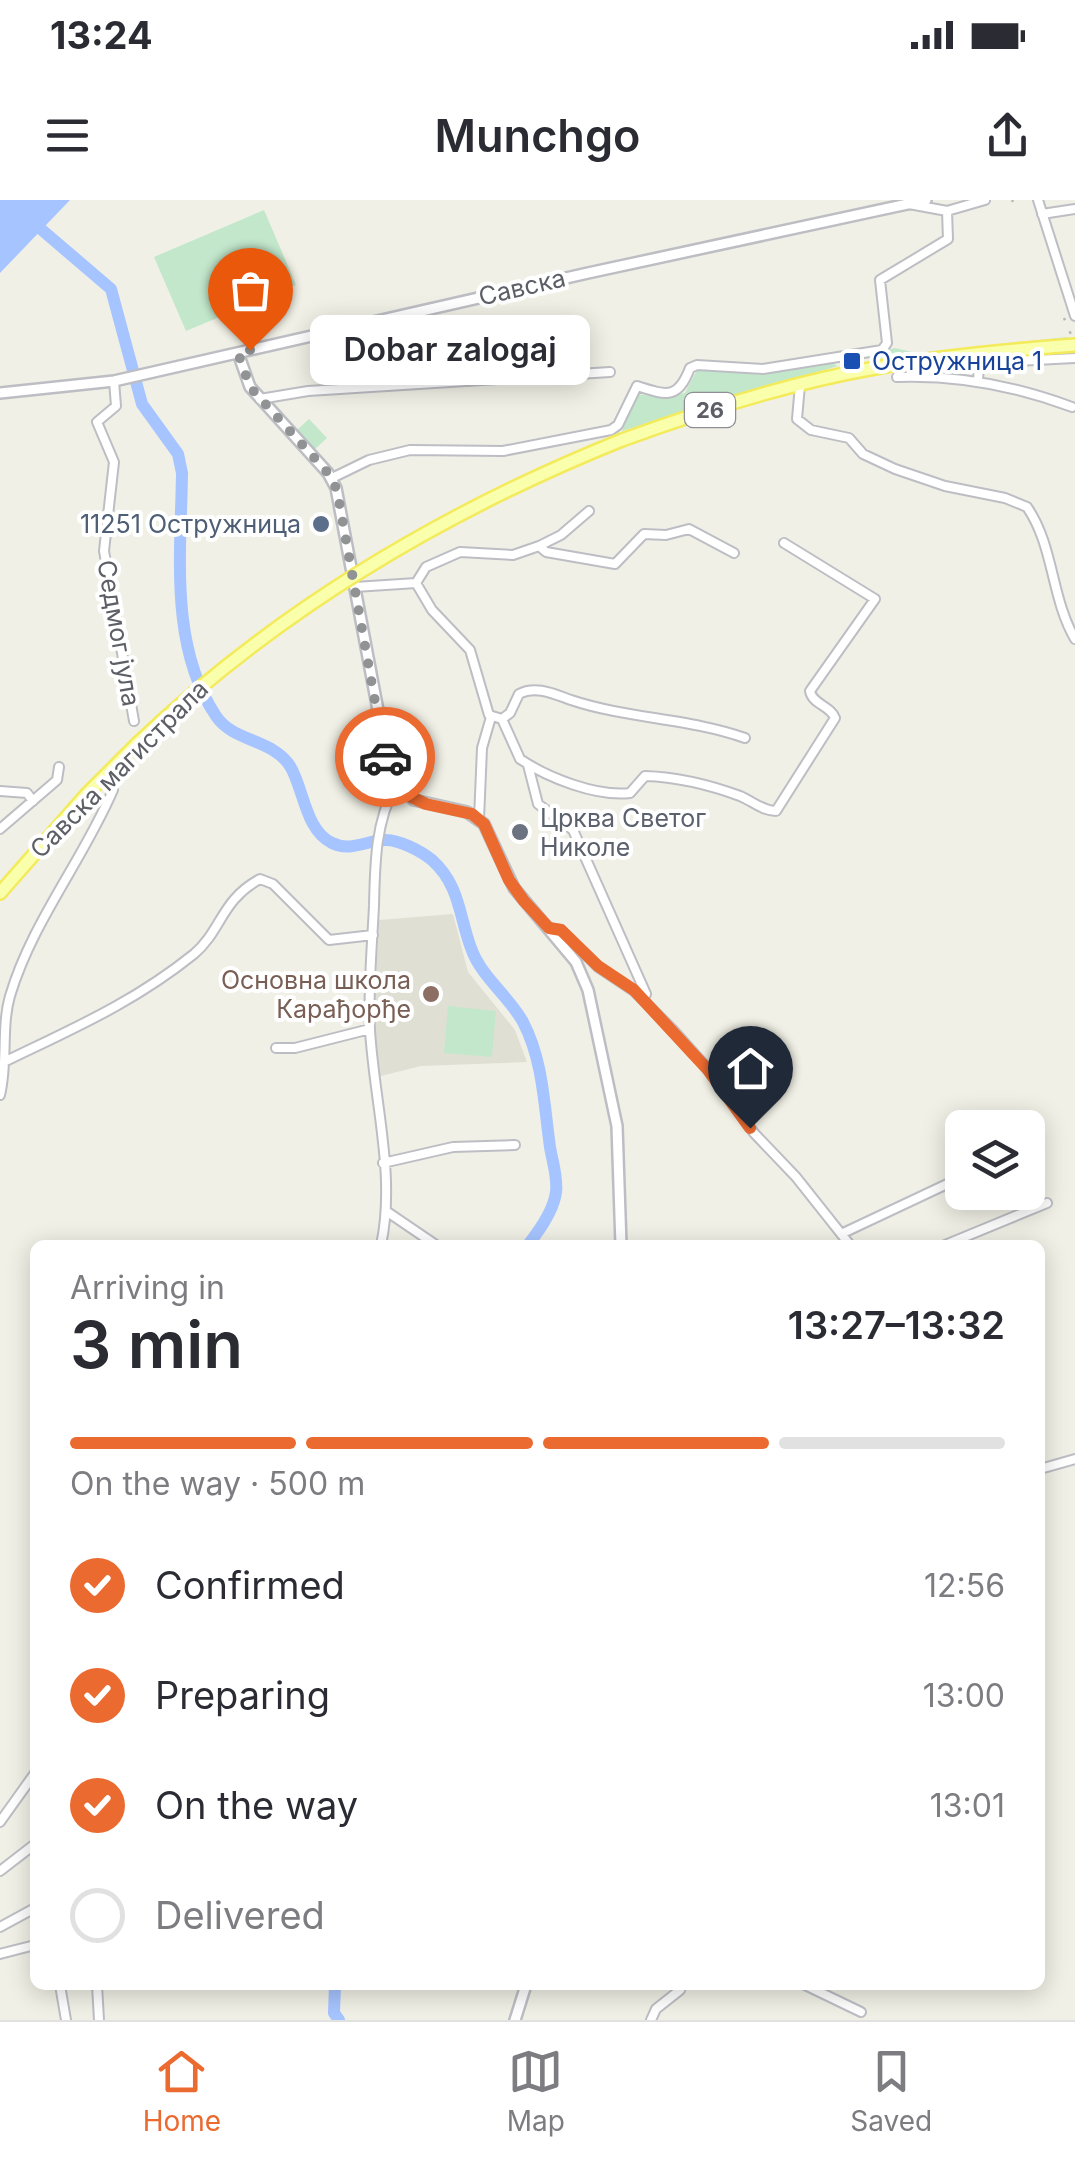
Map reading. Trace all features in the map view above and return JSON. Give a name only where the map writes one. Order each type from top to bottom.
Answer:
[{"type":"main road","name":"Савска магистрала","points":[[0,893],[138,743],[247,648],[364,568],[515,486],[692,415],[800,385],[910,362],[1075,345]]},
{"type":"main road","points":[[910,362],[941,366],[979,363]]},
{"type":"street","name":"Савска","points":[[0,392],[114,381],[926,200]]},
{"type":"street","points":[[909,204],[947,211],[985,200]]},
{"type":"street","points":[[1038,200],[1075,316]]},
{"type":"street","points":[[1042,214],[1075,209]]},
{"type":"street","points":[[332,478],[369,460],[410,450],[503,451],[611,430],[618,425],[637,386],[659,392],[678,391],[684,386],[690,368],[696,365],[763,370],[882,350],[887,343],[880,280],[948,239],[947,211]]},
{"type":"street","points":[[238,353],[250,387],[332,478],[387,771],[395,786],[426,804],[467,812],[478,819],[488,830],[514,888],[570,952],[585,980],[605,1062],[619,1148],[621,1240]]},
{"type":"street","points":[[978,382],[979,363],[1075,358]]},
{"type":"street","points":[[260,399],[294,392],[610,372]]},
{"type":"street","points":[[897,377],[978,382],[1036,394],[1072,407]]},
{"type":"street","name":"Седмог јула","points":[[114,381],[116,406],[97,422],[111,452],[114,470],[103,540],[134,720]]},
{"type":"street","points":[[800,385],[797,418],[811,430],[849,438],[866,456],[896,469],[1028,507],[1044,546],[1062,614],[1075,639]]},
{"type":"street","points":[[416,583],[426,567],[460,552],[513,554],[539,546],[589,512]]},
{"type":"street","points":[[539,546],[546,552],[615,564],[644,534],[666,535],[689,529],[734,553]]},
{"type":"street","points":[[502,719],[515,752],[528,765],[584,786],[617,794],[630,793],[645,776],[696,782],[741,796],[774,812],[835,718],[833,712],[812,698],[810,691],[874,603],[872,596],[784,543]]},
{"type":"street","points":[[355,587],[416,583]]},
{"type":"street","points":[[416,583],[432,610],[470,650],[491,717],[482,748],[478,819]]},
{"type":"street","points":[[491,717],[502,719],[510,713],[519,694],[533,689],[614,713],[706,727],[744,738]]},
{"type":"street","points":[[528,765],[538,804],[573,830],[634,962],[646,994],[643,1000]]},
{"type":"street","points":[[0,829],[58,780],[59,767]]},
{"type":"street","points":[[382,1240],[386,1212],[370,1029],[372,935],[378,834],[395,786]]},
{"type":"street","points":[[0,1096],[10,998],[40,926],[98,826],[114,790]]},
{"type":"street","points":[[0,791],[27,792],[34,801]]},
{"type":"street","points":[[4,1062],[152,988],[203,945],[228,903],[260,879],[273,884],[329,940],[372,935]]},
{"type":"street","points":[[549,928],[561,930],[598,966],[643,1000],[708,1070],[741,1117],[846,1240]]},
{"type":"street","points":[[276,1048],[295,1048],[370,1029]]},
{"type":"street","points":[[383,1163],[453,1147],[515,1145]]},
{"type":"street","points":[[841,1234],[945,1185]]},
{"type":"street","points":[[957,1240],[1047,1203]]},
{"type":"street","points":[[386,1212],[428,1240]]},
{"type":"street","points":[[1045,1467],[1075,1458]]},
{"type":"street","points":[[0,1822],[30,1780]]},
{"type":"street","points":[[0,1871],[30,1848]]},
{"type":"street","points":[[0,1927],[30,1911]]},
{"type":"street","points":[[0,1954],[30,1946]]},
{"type":"street","points":[[61,1990],[66,2020]]},
{"type":"street","points":[[97,1990],[99,2020]]},
{"type":"street","points":[[515,2020],[524,1990]]},
{"type":"street","points":[[651,2020],[656,2010],[680,1990]]},
{"type":"street","points":[[815,1990],[861,2012]]},
{"type":"shaded area","name":"Основна школа Карађорђе","points":[[453,914],[468,972],[515,1030],[527,1062],[421,1066],[377,1077],[374,1015],[379,920]]},
{"type":"green space","points":[[264,210],[296,285],[186,331],[154,257]]},
{"type":"green space","points":[[1067,337],[1068,340],[871,359],[870,354],[895,348],[916,353]]},
{"type":"green space","points":[[828,361],[838,366],[622,431],[636,394],[659,397],[685,393],[698,368],[763,375]]},
{"type":"green space","points":[[309,419],[327,438],[315,449],[297,430]]},
{"type":"green space","points":[[448,1006],[496,1011],[492,1057],[444,1053]]},
{"type":"water","points":[[0,200],[70,200],[0,273]]},
{"type":"waterway","points":[[17,200],[42,230],[111,289],[142,404],[178,454],[182,473],[180,567],[184,629],[201,689],[216,716],[232,731],[283,757],[323,837],[332,843],[352,846],[390,840],[432,860],[453,890],[476,958],[523,1022],[539,1067],[556,1175],[555,1199],[532,1240]]},
{"type":"waterway","points":[[335,1990],[334,2013],[339,2020]]},
{"type":"railway","points":[[1064,318],[1075,344]]},
{"type":"way so far","points":[[250,350],[238,353],[250,387],[328,473],[337,490],[385,757]]},
{"type":"place","name":"Dobar zalogaj","points":[[250,350]]},
{"type":"place","name":"Остружница 1","points":[[852,361]]},
{"type":"place","name":"11251 Остружница","points":[[321,524]]},
{"type":"place","name":"Црква Светог Николе","points":[[520,832]]},
{"type":"place","name":"Основна школа Карађорђе","points":[[431,994]]},
{"type":"route","points":[[385,757],[390,780],[405,794],[426,804],[472,814],[484,824],[509,880],[524,901],[549,928],[561,930],[598,966],[634,990],[682,1039],[750,1128]]}]
